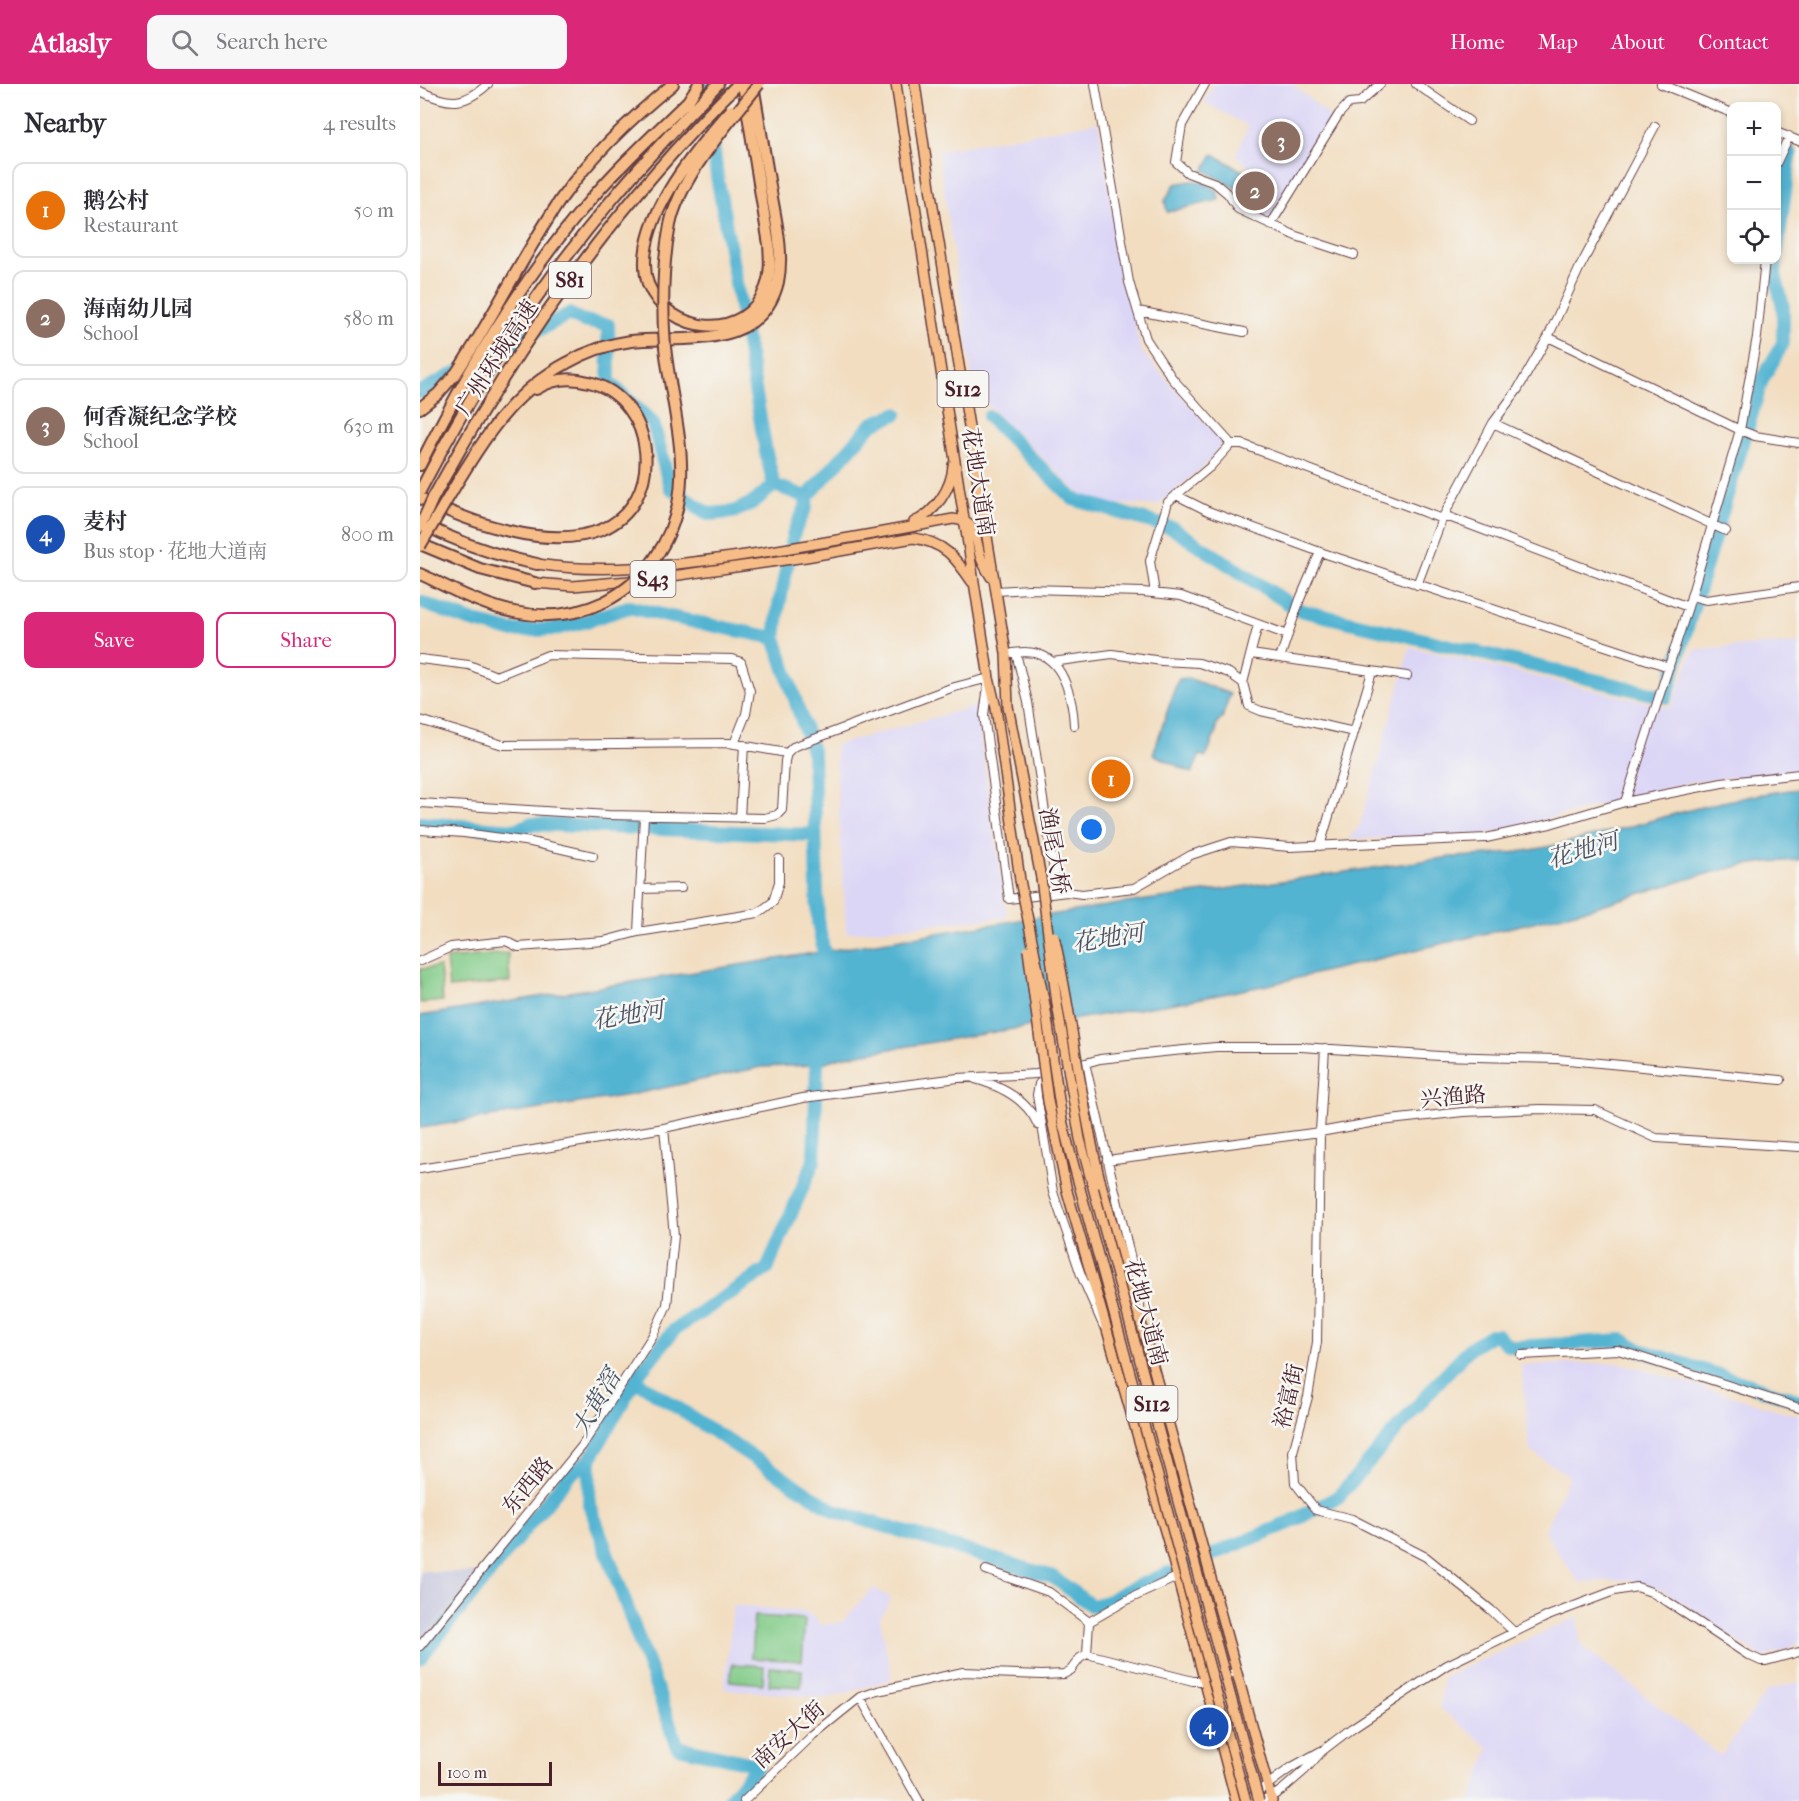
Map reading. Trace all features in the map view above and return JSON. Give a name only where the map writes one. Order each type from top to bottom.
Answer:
[{"type":"highway","points":[[420,408],[438,394],[457,372],[547,221],[576,180],[622,128],[673,84]]},
{"type":"highway","points":[[420,465],[467,376],[512,302],[550,249],[600,189],[688,101],[699,84]]},
{"type":"highway","name":"广州环城高速","points":[[420,490],[483,379],[555,273],[625,185],[718,84]]},
{"type":"highway","points":[[740,84],[769,251],[770,270],[764,292],[754,306],[740,318],[722,325],[706,326],[687,322],[672,315],[655,298],[648,284],[644,262],[646,242],[678,176],[696,151],[754,84]]},
{"type":"highway","name":"广州环城高速","points":[[420,525],[483,411],[561,292],[636,195],[677,148],[740,84]]},
{"type":"highway","points":[[420,545],[492,428],[506,410],[550,372],[605,347],[633,341],[702,338],[727,334],[751,323],[765,309],[773,296],[780,270],[779,248],[754,84]]},
{"type":"highway","points":[[420,574],[469,598],[504,610],[538,616],[567,614],[596,605],[621,592],[646,569],[661,549],[676,514],[682,476],[681,451],[663,316],[664,265],[670,222],[681,194],[699,163],[759,84]]},
{"type":"highway","points":[[420,498],[474,520],[521,533],[564,537],[588,534],[616,521],[634,502],[644,480],[646,449],[644,437],[633,414],[616,395],[587,381],[570,379],[555,381],[537,388],[506,417],[479,451],[451,493]]},
{"type":"highway","name":"S43","points":[[420,525],[485,551],[537,564]]},
{"type":"highway","name":"S43","points":[[420,545],[480,569],[535,583]]},
{"type":"main road","name":"花地大道南","points":[[896,84],[989,678],[996,708],[1020,879],[1045,1005],[1062,1120],[1245,1801]]},
{"type":"main road","name":"花地大道南","points":[[915,84],[995,588],[1011,652],[1008,706]]},
{"type":"main road","points":[[899,528],[923,518],[946,491],[953,470],[954,450]]},
{"type":"main road","name":"S43","points":[[537,564],[578,569],[616,569],[680,564],[770,551],[953,519],[965,522]]},
{"type":"main road","points":[[965,522],[972,527],[976,535],[980,558],[995,588]]},
{"type":"main road","name":"S43","points":[[535,583],[573,586],[614,584],[806,557],[913,538],[927,540],[940,546],[956,560],[975,587]]},
{"type":"main road","points":[[975,587],[986,578],[995,588]]},
{"type":"main road","name":"渔尾大桥","points":[[1008,706],[1041,878],[1057,1004]]},
{"type":"main road","points":[[1041,878],[1101,1184],[1143,1330]]},
{"type":"main road","points":[[1020,879],[1044,1079],[1056,1146],[1111,1340]]},
{"type":"main road","name":"花地大道南","points":[[1057,1004],[1080,1139],[1258,1801]]},
{"type":"main road","name":"花地大道南","points":[[1143,1330],[1272,1799]]},
{"type":"main road","name":"花地大道南","points":[[1111,1340],[1236,1801]]},
{"type":"street","points":[[420,91],[445,102],[458,102],[470,99],[488,84]]},
{"type":"street","points":[[1095,84],[1129,282],[1146,339],[1172,378],[1231,444]]},
{"type":"street","points":[[1205,84],[1182,125],[1176,162],[1188,173],[1215,183],[1228,194],[1238,209],[1296,236],[1354,255]]},
{"type":"street","points":[[1271,224],[1339,114],[1349,103],[1360,102],[1380,84]]},
{"type":"street","points":[[1416,84],[1469,121]]},
{"type":"street","points":[[1661,84],[1727,111]]},
{"type":"street","points":[[1682,92],[1689,84]]},
{"type":"street","points":[[1417,585],[1442,519],[1493,423],[1518,389],[1548,337],[1579,269],[1654,126]]},
{"type":"street","points":[[1781,134],[1799,141]]},
{"type":"street","points":[[1780,156],[1789,136]]},
{"type":"street","points":[[1625,802],[1688,607],[1740,430],[1757,337],[1765,264]]},
{"type":"street","points":[[1138,311],[1244,332]]},
{"type":"street","points":[[1548,337],[1740,430],[1755,436],[1799,443]]},
{"type":"street","points":[[1493,423],[1726,531]]},
{"type":"street","points":[[1155,593],[1150,561],[1168,502],[1210,467],[1231,444],[1242,444],[1688,607]]},
{"type":"street","points":[[1176,495],[1208,511],[1320,552],[1669,667]]},
{"type":"street","points":[[1280,658],[1300,599],[1320,552]]},
{"type":"street","points":[[995,588],[1143,592],[1181,596],[1288,635]]},
{"type":"street","points":[[1691,596],[1707,600],[1799,588]]},
{"type":"street","points":[[1258,625],[1242,683],[1249,706],[1354,732]]},
{"type":"street","points":[[1067,892],[1055,877],[1028,702],[1011,652],[1038,653],[1052,663],[1068,689],[1073,707],[1074,725]]},
{"type":"street","points":[[1052,663],[1112,654],[1162,661],[1199,663],[1229,673],[1242,683]]},
{"type":"street","points":[[1251,654],[1407,676]]},
{"type":"street","points":[[420,659],[469,665],[496,676],[548,655],[732,659],[741,662],[750,691],[746,714],[734,744]]},
{"type":"street","points":[[1320,846],[1372,672]]},
{"type":"street","points":[[420,720],[503,745],[734,744],[790,750],[951,688],[989,678],[984,715],[1009,899],[1067,892],[1082,894],[1134,888],[1191,855],[1231,842],[1290,847],[1486,838],[1550,824],[1625,802],[1722,783],[1799,774]]},
{"type":"street","points":[[740,818],[744,745]]},
{"type":"street","points":[[420,803],[644,819],[765,818],[777,815],[782,810],[785,760],[790,750]]},
{"type":"street","points":[[638,932],[644,819]]},
{"type":"street","points":[[420,830],[531,842],[593,856]]},
{"type":"street","points":[[420,961],[451,947],[506,941],[518,946],[604,940],[638,932],[758,913],[773,902],[779,882],[779,859]]},
{"type":"street","points":[[640,889],[681,888]]},
{"type":"street","points":[[420,1169],[664,1128],[803,1098],[958,1078],[1050,1072],[1085,1063],[1140,1054],[1216,1047],[1325,1048],[1440,1056],[1557,1059],[1781,1080]]},
{"type":"street","name":"裕富街","points":[[1325,1048],[1320,1132],[1317,1342],[1308,1397],[1293,1452],[1295,1483],[1316,1510],[1352,1519],[1426,1557],[1491,1610],[1514,1632]]},
{"type":"street","name":"花地大道南","points":[[1085,1063],[1137,1285],[1143,1330]]},
{"type":"street","name":"花地大道南","points":[[1050,1072],[1043,1078],[1037,1090],[1053,1192],[1092,1303],[1111,1340]]},
{"type":"street","points":[[958,1078],[986,1082],[1008,1092],[1035,1116],[1043,1135]]},
{"type":"street","name":"兴渔路","points":[[1107,1160],[1320,1132],[1381,1121],[1463,1112],[1580,1109],[1600,1112],[1656,1138],[1799,1147]]},
{"type":"street","name":"东西路","points":[[420,1646],[582,1446],[654,1335],[667,1305],[675,1236],[664,1128]]},
{"type":"street","points":[[1521,1355],[1618,1350],[1799,1408]]},
{"type":"street","points":[[986,1570],[1049,1592],[1089,1622]]},
{"type":"street","points":[[1089,1622],[1127,1600],[1177,1577]]},
{"type":"street","points":[[1258,1801],[1272,1799],[1298,1777],[1322,1751],[1429,1675],[1514,1632],[1603,1594],[1637,1587],[1659,1596],[1756,1659],[1766,1661],[1799,1652]]},
{"type":"street","points":[[1087,1654],[1089,1622]]},
{"type":"street","points":[[919,1801],[860,1697],[963,1672],[1064,1674],[1087,1654],[1193,1681],[1204,1681],[1237,1672]]},
{"type":"street","name":"南安大街","points":[[744,1801],[813,1735],[860,1697]]},
{"type":"street","points":[[1245,1801],[1302,1761],[1322,1751]]},
{"type":"shaded area","points":[[1214,84],[1292,84],[1333,119],[1270,220],[1257,211],[1241,206],[1236,193],[1250,168],[1236,155],[1248,126],[1204,102]]},
{"type":"shaded area","points":[[1098,122],[1121,263],[1141,351],[1223,442],[1208,462],[1158,505],[1106,504],[1083,497],[975,393],[938,151]]},
{"type":"shaded area","points":[[1799,643],[1799,770],[1691,782],[1482,835],[1349,839],[1360,825],[1410,647],[1671,708],[1692,653],[1697,649]]},
{"type":"shaded area","points":[[976,706],[1007,917],[846,933],[835,745]]},
{"type":"shaded area","points":[[1620,1363],[1799,1416],[1799,1644],[1763,1658],[1663,1590],[1629,1580],[1579,1582],[1544,1532],[1569,1476],[1530,1451],[1521,1365]]},
{"type":"shaded area","points":[[420,1571],[479,1573],[420,1645]]},
{"type":"shaded area","points":[[873,1588],[891,1598],[880,1619],[892,1679],[829,1698],[724,1689],[733,1605],[807,1612],[822,1625],[842,1622]]},
{"type":"shaded area","points":[[1578,1617],[1581,1645],[1721,1756],[1767,1691],[1799,1682],[1799,1801],[1471,1801],[1489,1748],[1440,1708],[1443,1677]]},
{"type":"green space","points":[[508,953],[510,982],[449,988],[446,959]]},
{"type":"green space","points":[[440,967],[443,1001],[420,1003],[420,969]]},
{"type":"green space","points":[[754,1616],[805,1619],[802,1661],[751,1658]]},
{"type":"green space","points":[[732,1664],[764,1666],[763,1684],[730,1681]]},
{"type":"green space","points":[[770,1667],[802,1670],[801,1687],[769,1685]]},
{"type":"water","points":[[1213,154],[1246,173],[1237,189],[1204,170]]},
{"type":"water","points":[[1202,182],[1217,190],[1219,200],[1167,212],[1165,201],[1175,184]]},
{"type":"water","points":[[1188,678],[1230,694],[1222,718],[1216,725],[1216,732],[1206,757],[1200,755],[1192,773],[1153,754],[1176,685],[1179,679]]},
{"type":"water","name":"花地河","points":[[1799,789],[1799,860],[1740,866],[1698,876],[1592,908],[1268,985],[1187,1001],[841,1057],[817,1065],[762,1067],[630,1095],[420,1128],[420,1016],[1119,904],[1451,857],[1530,850],[1574,841],[1701,807],[1766,793]]},
{"type":"waterway","points":[[705,84],[717,176],[741,311]]},
{"type":"waterway","points":[[1781,221],[1790,153]]},
{"type":"waterway","points":[[989,417],[1073,499],[1172,528],[1299,610],[1666,697],[1762,380],[1783,343],[1783,307],[1775,274],[1776,264]]},
{"type":"waterway","points":[[420,392],[569,314],[583,321],[608,325],[609,382],[653,423],[670,487],[708,514],[733,512],[754,502],[774,485],[807,497]]},
{"type":"waterway","points":[[745,332],[774,485]]},
{"type":"waterway","points":[[827,970],[818,922],[813,754],[775,638],[779,605],[794,532],[806,507],[807,497],[872,424],[896,414]]},
{"type":"waterway","points":[[420,602],[471,621],[511,631],[555,629],[629,607],[775,638]]},
{"type":"waterway","points":[[420,823],[515,830],[530,824],[815,835]]},
{"type":"waterway","name":"大黄滘","points":[[728,1801],[758,1765],[678,1747],[589,1503],[590,1459],[639,1373],[674,1330],[767,1269],[814,1161],[817,1065],[814,1049]]},
{"type":"waterway","points":[[1182,1567],[1289,1523],[1338,1497],[1470,1348],[1491,1335],[1497,1335],[1508,1345],[1515,1347],[1623,1340],[1640,1350],[1799,1401]]},
{"type":"waterway","points":[[635,1380],[835,1511],[1053,1577],[1092,1606],[1110,1601],[1124,1592],[1169,1573]]},
{"type":"waterway","points":[[420,1658],[569,1475],[590,1459]]},
{"type":"place","name":"何香凝纪念学校","points":[[1281,141]]},
{"type":"place","name":"海南幼儿园","points":[[1255,191]]},
{"type":"place","name":"鹅公村","points":[[1111,779]]},
{"type":"place","name":"麦村","points":[[1209,1727]]}]
